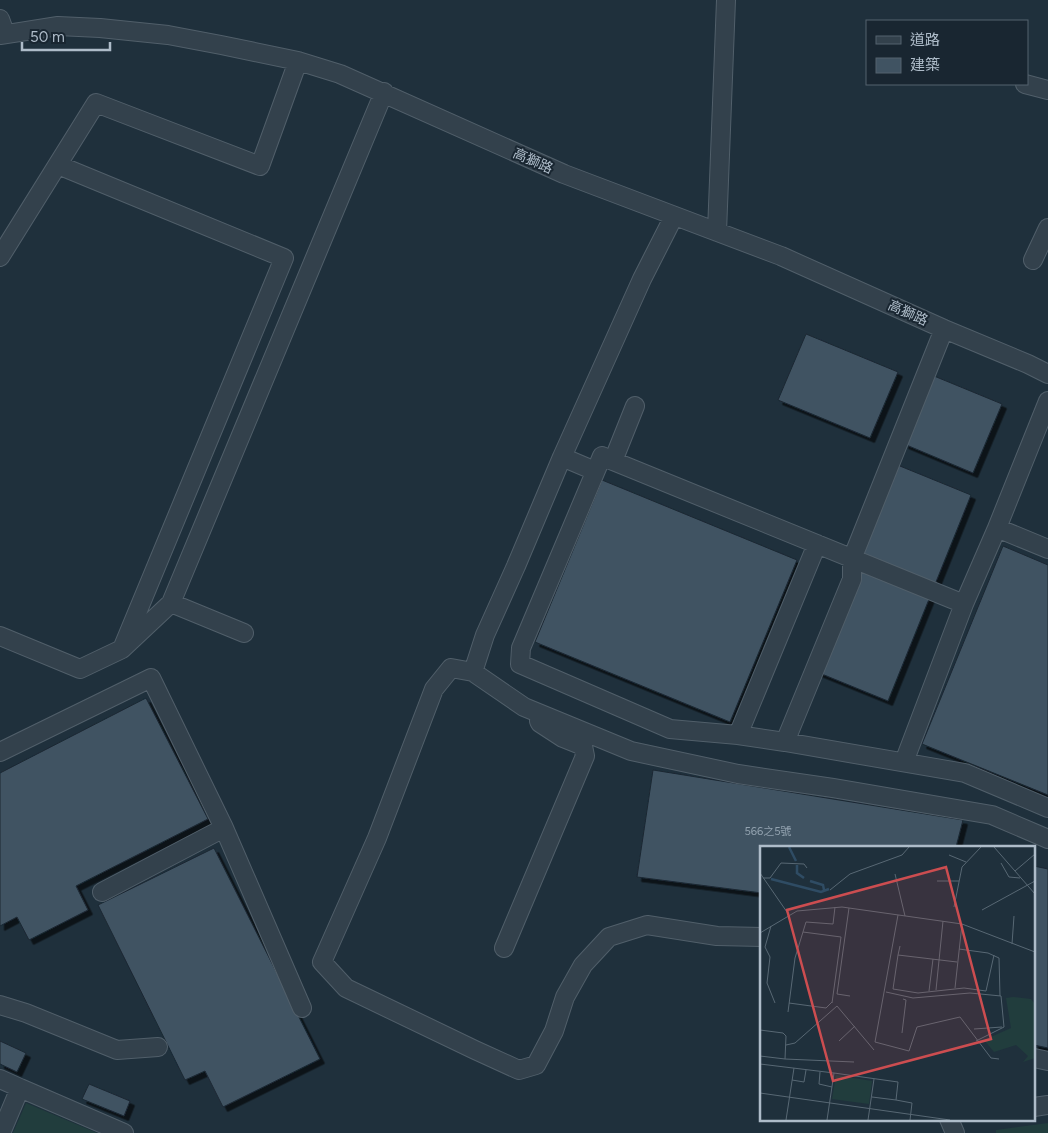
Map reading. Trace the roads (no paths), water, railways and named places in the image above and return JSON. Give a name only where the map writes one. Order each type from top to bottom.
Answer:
[{"type":"street","points":[[717,232],[726,0]]},
{"type":"street","name":"高獅路","points":[[2,29],[58,26],[168,35],[298,61],[340,74],[384,92],[454,126],[564,174],[781,256],[1048,374]]},
{"type":"street","points":[[0,258],[96,103],[260,166],[298,61]]},
{"type":"street","points":[[1028,85],[1048,90]]},
{"type":"street","points":[[0,636],[80,669],[122,649],[171,603],[384,92]]},
{"type":"street","points":[[58,165],[284,258],[122,649]]},
{"type":"street","points":[[473,672],[485,634],[562,457],[642,279],[674,216]]},
{"type":"street","points":[[1033,260],[1048,228]]},
{"type":"street","points":[[785,742],[852,579],[852,558],[944,329]]},
{"type":"street","points":[[904,762],[964,604],[997,528],[1048,400]]},
{"type":"street","points":[[613,461],[635,406]]},
{"type":"street","points":[[964,604],[602,456],[521,648],[520,664],[670,729],[738,735],[785,742],[965,773],[1048,808]]},
{"type":"street","points":[[562,457],[595,471]]},
{"type":"street","points":[[997,528],[1048,549]]},
{"type":"street","points":[[738,735],[817,544]]},
{"type":"street","points":[[171,603],[244,633]]},
{"type":"street","points":[[760,937],[717,936],[647,925],[609,937],[583,965],[565,998],[554,1031],[536,1065],[518,1070],[346,988],[322,962],[377,838],[434,689],[451,668],[473,672],[524,707],[631,751],[738,774],[992,815],[1048,839]]},
{"type":"street","points":[[0,752],[151,678],[224,828],[302,1008]]},
{"type":"street","points":[[504,948],[586,756],[582,746],[563,738],[540,723],[535,711]]},
{"type":"street","points":[[102,892],[224,828]]},
{"type":"street","points":[[0,1004],[117,1050],[158,1047]]},
{"type":"street","points":[[0,1080],[124,1133]]},
{"type":"street","points":[[1,1133],[20,1088]]}]
